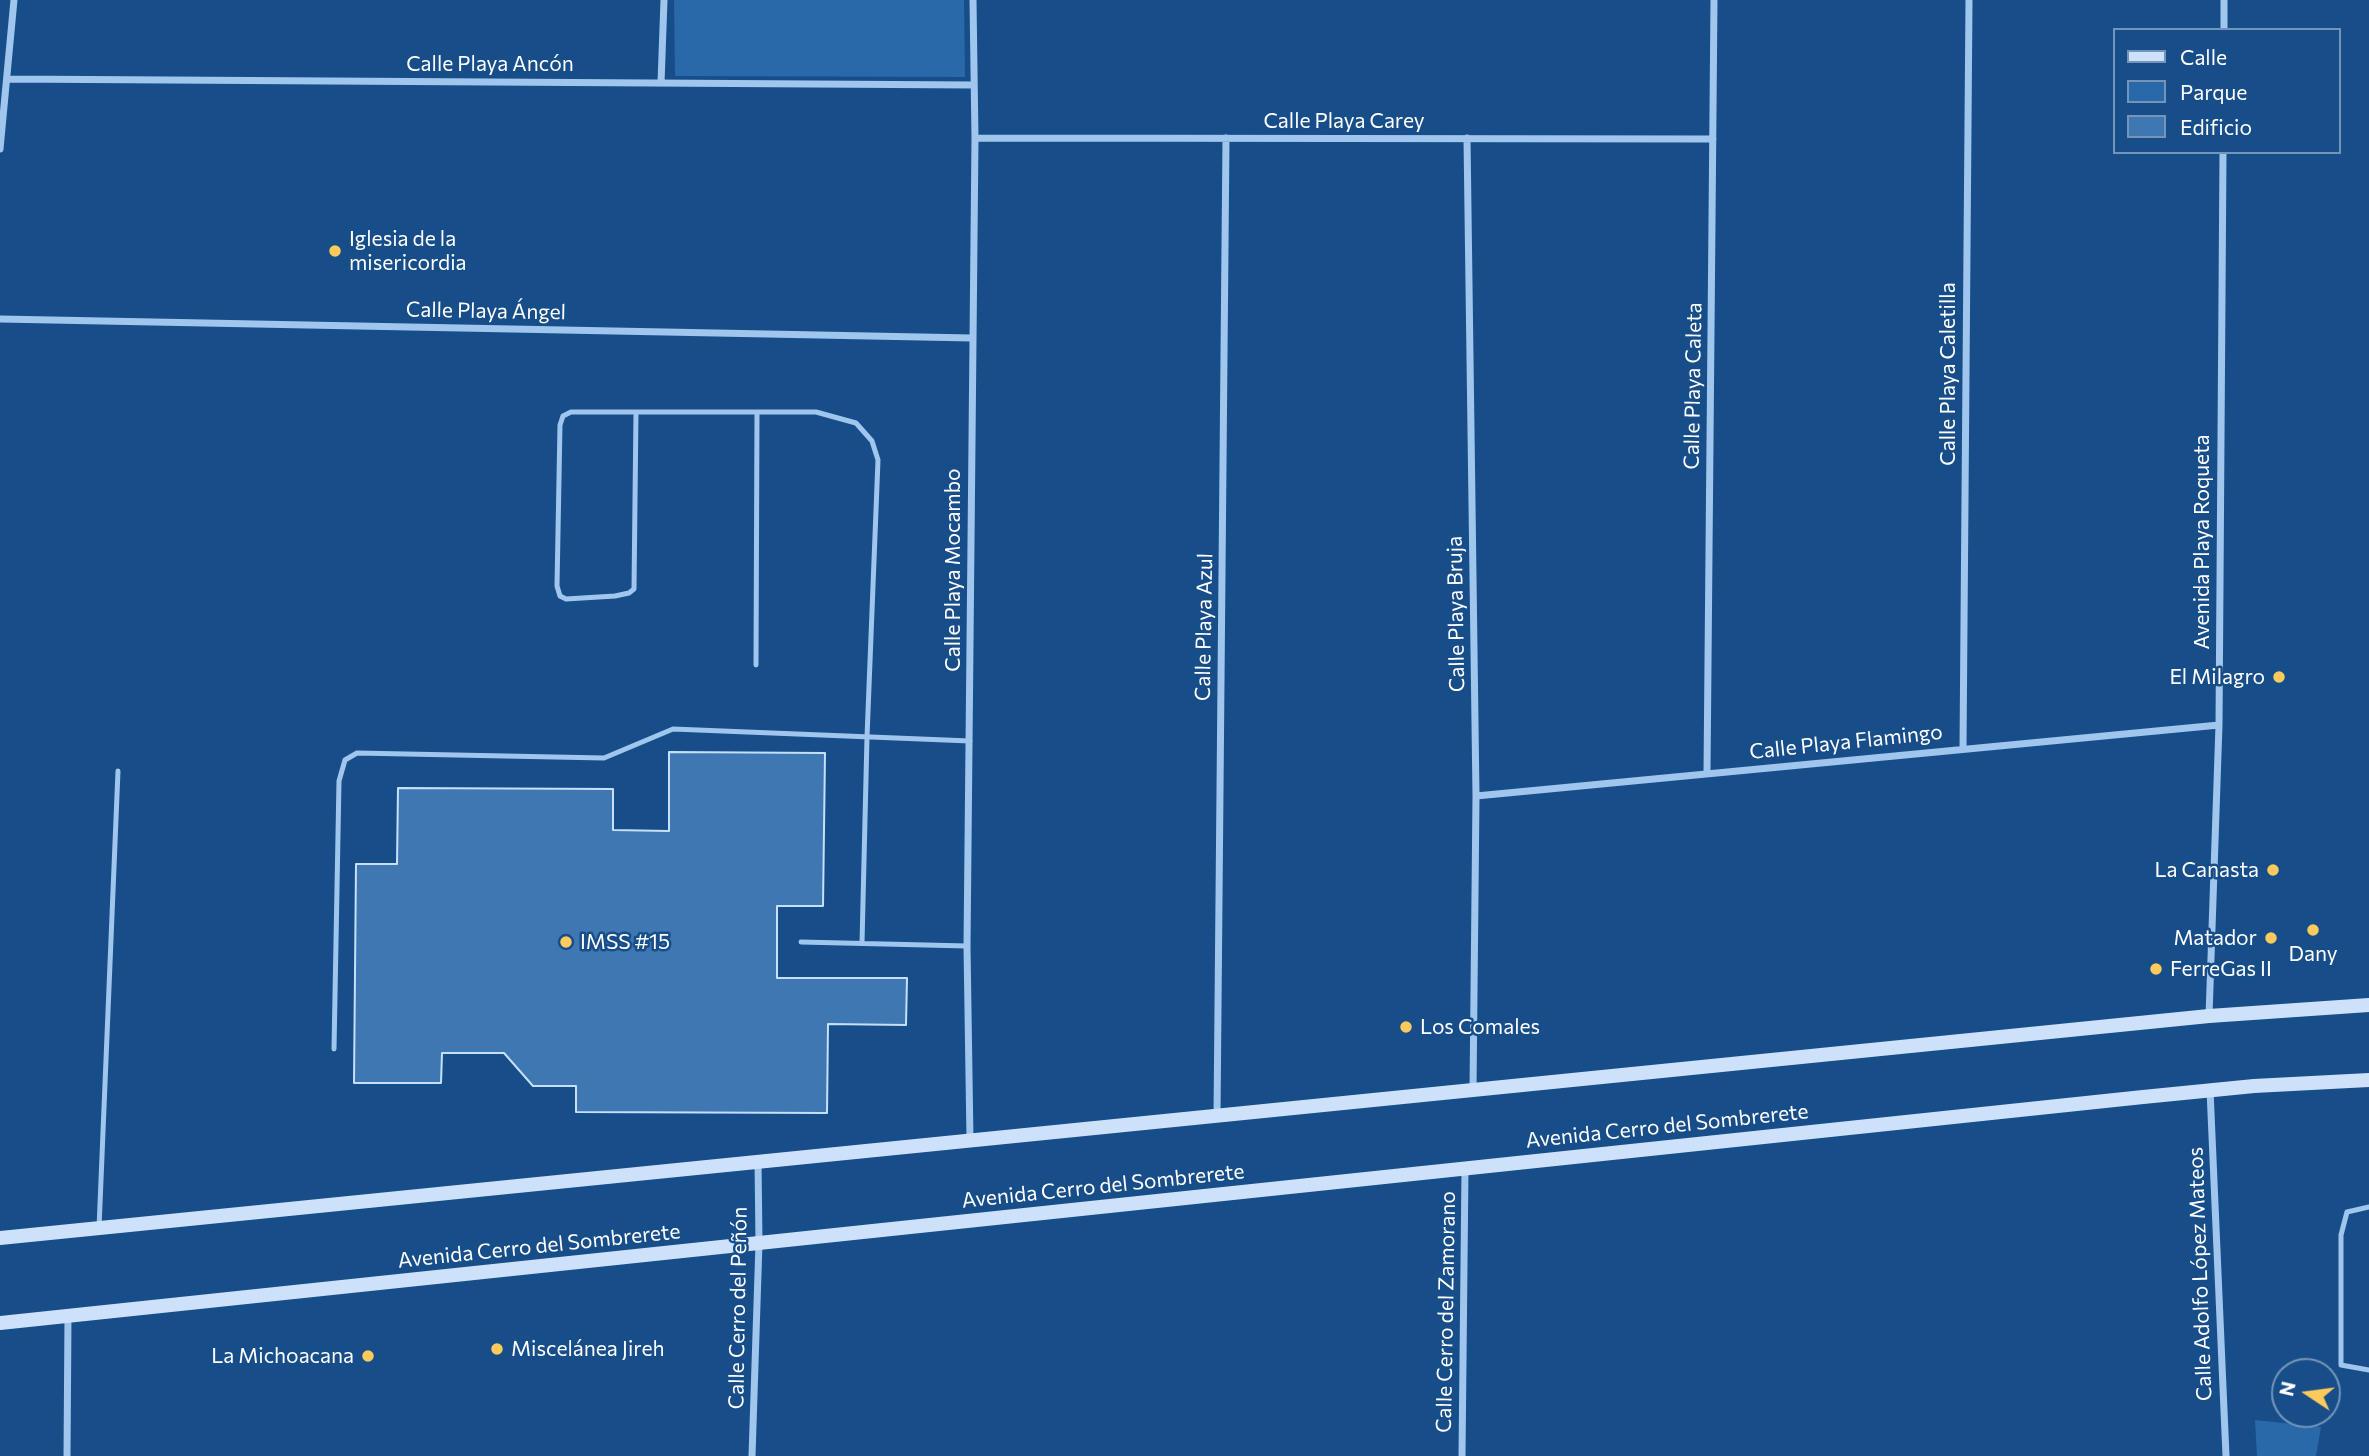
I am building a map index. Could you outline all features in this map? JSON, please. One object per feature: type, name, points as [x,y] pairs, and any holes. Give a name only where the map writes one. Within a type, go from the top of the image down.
[{"type":"main road","points":[[0,1238],[2209,1016],[2369,1006]]},
{"type":"main road","name":"Avenida Cerro del Sombrerete","points":[[0,1324],[2210,1090],[2369,1080]]},
{"type":"street","points":[[0,149],[14,0]]},
{"type":"street","points":[[661,83],[664,0]]},
{"type":"street","name":"Calle Playa Mocambo","points":[[970,1140],[967,946],[975,138],[973,0]]},
{"type":"street","name":"Calle Playa Caleta","points":[[1707,773],[1714,0]]},
{"type":"street","name":"Calle Playa Caletilla","points":[[1963,748],[1969,0]]},
{"type":"street","points":[[2224,0],[2224,28]]},
{"type":"street","name":"Calle Playa Ancón","points":[[7,79],[974,85]]},
{"type":"street","name":"Calle Playa Carey","points":[[975,138],[1713,139]]},
{"type":"street","name":"Calle Playa Azul","points":[[1217,1115],[1226,138]]},
{"type":"street","name":"Calle Playa Bruja","points":[[1467,138],[1476,796],[1473,1090]]},
{"type":"street","name":"Avenida Playa Roqueta","points":[[2209,1016],[2218,725],[2223,154]]},
{"type":"street","name":"Calle Playa Ángel","points":[[0,319],[972,338]]},
{"type":"street","name":"Calle Playa Flamingo","points":[[1476,796],[2218,725]]},
{"type":"street","name":"Calle Adolfo López Mateos","points":[[2210,1090],[2226,1456]]},
{"type":"street","name":"Calle Cerro del Peñón","points":[[752,1456],[759,1243],[758,1161]]},
{"type":"street","name":"Calle Cerro del Zamorano","points":[[1462,1456],[1465,1168]]},
{"type":"street","points":[[67,1456],[68,1316]]},
{"type":"lane","points":[[636,412],[634,589],[615,596],[566,599],[559,596],[557,586],[563,416],[571,412],[636,412],[816,412],[856,423],[872,441],[878,460],[862,943]]},
{"type":"lane","points":[[756,664],[757,412]]},
{"type":"lane","points":[[334,1049],[339,781],[345,760],[357,753],[604,758],[673,729],[970,741]]},
{"type":"lane","points":[[99,1228],[118,771]]},
{"type":"lane","points":[[801,942],[967,946]]},
{"type":"lane","points":[[2369,1207],[2347,1212],[2341,1236],[2341,1365],[2369,1370]]},
{"type":"green space","points":[[674,0],[964,0],[965,77],[675,76]]},
{"type":"green space","points":[[2255,1420],[2271,1422],[2271,1428],[2321,1428],[2316,1456],[2257,1456]]},
{"type":"building","name":"IMSS #15","points":[[669,752],[825,753],[823,906],[777,906],[777,978],[907,978],[906,1025],[828,1024],[827,1113],[576,1112],[576,1086],[533,1086],[504,1053],[442,1053],[441,1083],[354,1083],[356,864],[397,864],[398,788],[613,789],[613,830],[669,831]]},
{"type":"place","name":"Iglesia de la misericordia","points":[[335,251]]},
{"type":"place","name":"El Milagro","points":[[2279,677]]},
{"type":"place","name":"La Canasta","points":[[2273,870]]},
{"type":"place","name":"Dany","points":[[2313,930]]},
{"type":"place","name":"Matador","points":[[2271,938]]},
{"type":"place","name":"IMSS #15","points":[[566,942]]},
{"type":"place","name":"FerreGas II","points":[[2156,969]]},
{"type":"place","name":"Los Comales","points":[[1406,1027]]},
{"type":"place","name":"Miscelánea Jireh","points":[[497,1349]]},
{"type":"place","name":"La Michoacana","points":[[368,1356]]}]
